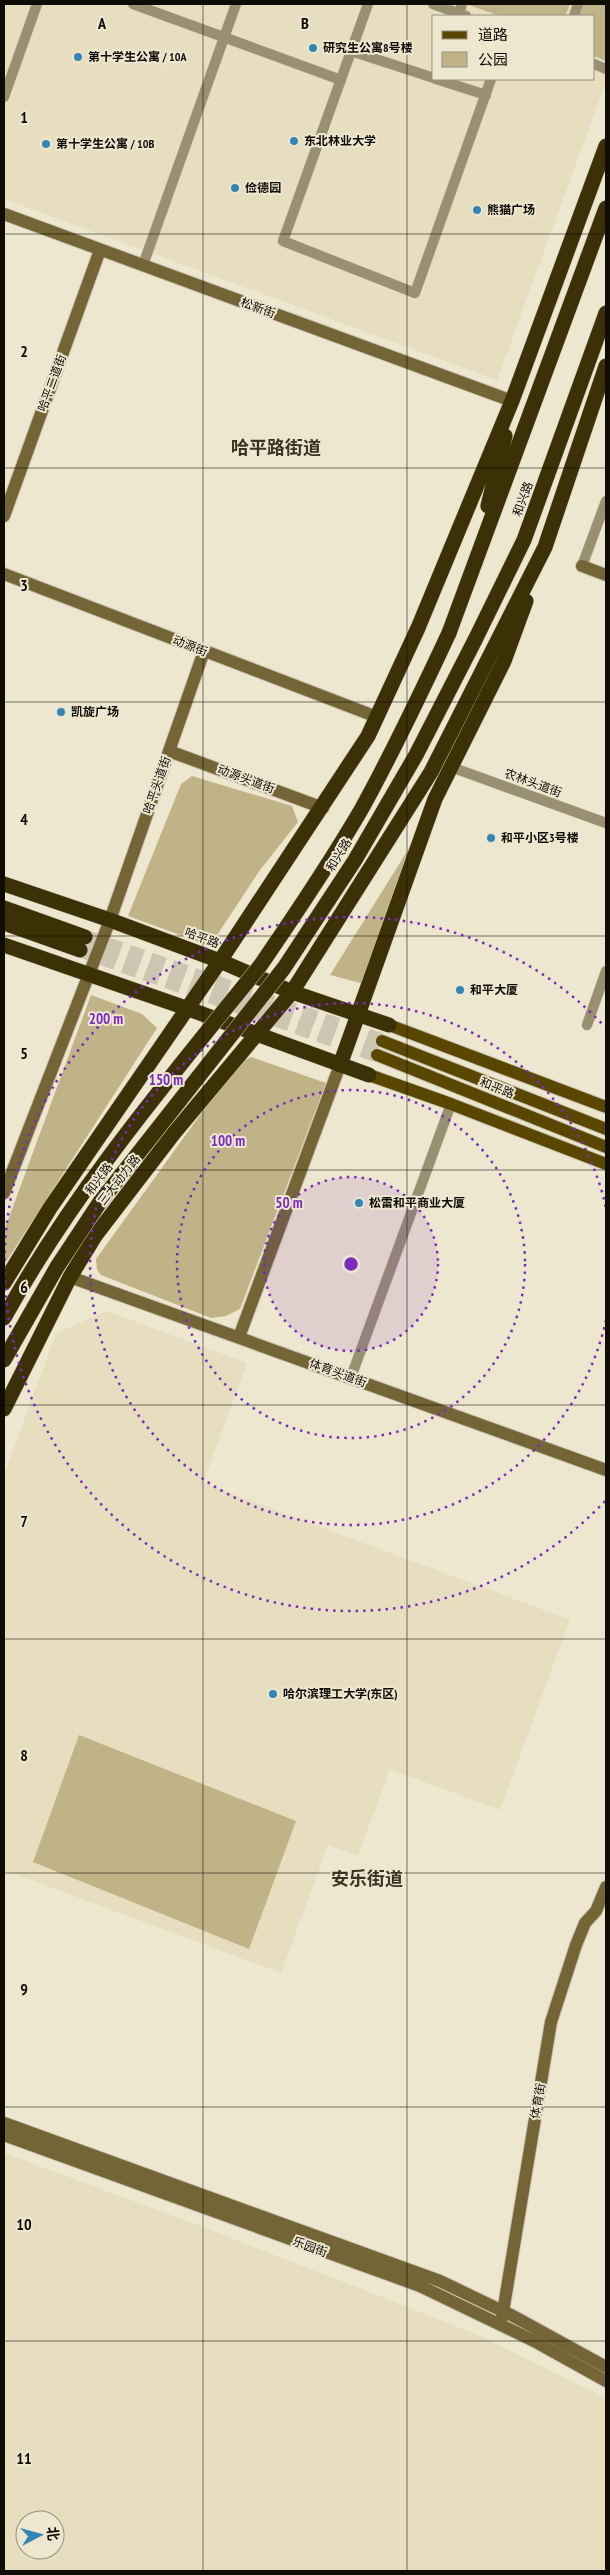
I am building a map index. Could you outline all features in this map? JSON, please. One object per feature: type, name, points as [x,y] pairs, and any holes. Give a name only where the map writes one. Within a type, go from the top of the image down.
[{"type":"highway","points":[[4,1283],[50,1208],[220,961],[323,808],[368,736],[418,628],[512,401],[606,146]]},
{"type":"highway","points":[[4,1318],[64,1220],[111,1154],[260,966],[360,811],[392,751],[449,633],[606,208]]},
{"type":"highway","name":"和兴路","points":[[4,1360],[57,1267],[100,1202],[284,968],[355,860],[416,755],[524,540],[606,313]]},
{"type":"highway","points":[[340,1065],[436,799],[504,661],[606,366]]},
{"type":"highway","points":[[468,583],[518,384]]},
{"type":"highway","points":[[524,540],[584,429]]},
{"type":"highway","points":[[292,992],[431,772],[545,547]]},
{"type":"highway","name":"哈平路","points":[[4,884],[110,920],[220,961],[292,992],[389,1025]]},
{"type":"highway","points":[[4,908],[83,944],[4,924]]},
{"type":"highway","points":[[4,945],[186,1008],[369,1075]]},
{"type":"highway","name":"三大动力路","points":[[4,1409],[70,1277],[101,1229],[174,1133],[292,992]]},
{"type":"main road","points":[[389,1025],[606,1107]]},
{"type":"main road","name":"和平路","points":[[382,1041],[606,1129]]},
{"type":"main road","name":"和平路","points":[[377,1055],[606,1147]]},
{"type":"main road","points":[[369,1075],[451,1104],[606,1164]]},
{"type":"street","points":[[4,97],[37,4]]},
{"type":"street","points":[[133,4],[341,80]]},
{"type":"street","points":[[142,265],[236,4]]},
{"type":"street","points":[[368,4],[284,241],[416,293],[491,80]]},
{"type":"street","points":[[433,4],[462,11]]},
{"type":"street","points":[[351,51],[432,77]]},
{"type":"street","points":[[441,80],[486,95]]},
{"type":"street","name":"松新街","points":[[4,214],[512,401]]},
{"type":"street","name":"哈平二道街","points":[[4,516],[100,250]]},
{"type":"street","points":[[606,501],[582,566],[606,575]]},
{"type":"street","name":"动源街","points":[[4,574],[377,717]]},
{"type":"street","name":"哈平头道街","points":[[4,1193],[110,920],[204,651]]},
{"type":"street","name":"动源头道街","points":[[169,751],[323,808]]},
{"type":"street","name":"农林头道街","points":[[451,767],[606,823]]},
{"type":"street","points":[[587,1025],[606,972]]},
{"type":"street","points":[[239,1337],[340,1065]]},
{"type":"street","points":[[351,1377],[451,1104]]},
{"type":"street","name":"体育头道街","points":[[70,1277],[606,1470]]},
{"type":"street","name":"体育街","points":[[501,2324],[552,2022],[576,1945],[585,1923],[601,1913],[606,1887]]},
{"type":"street","name":"乐园街","points":[[4,2123],[407,2268],[476,2296],[606,2367]]},
{"type":"street","name":"乐园街","points":[[4,2135],[420,2286],[501,2324],[606,2381]]},
{"type":"shaded area","name":"东北林业大学","points":[[4,4],[606,4],[606,82],[497,380],[4,199]]},
{"type":"shaded area","name":"哈尔滨理工大学(东区)","points":[[107,1311],[247,1363],[203,1483],[570,1620],[500,1810],[390,1769],[358,1856],[328,1845],[281,1973],[4,1870],[4,1475],[56,1333]]},
{"type":"shaded area","points":[[4,2153],[211,2230],[476,2334],[606,2398],[606,2571],[4,2571]]},
{"type":"green space","points":[[466,4],[570,4],[565,15],[497,15]]},
{"type":"green space","points":[[583,4],[606,4],[606,61],[595,56],[595,15],[579,15]]},
{"type":"green space","points":[[192,776],[292,806],[298,822],[260,870],[210,946],[128,916],[181,784]]},
{"type":"green space","points":[[426,821],[368,985],[330,975]]},
{"type":"green space","points":[[91,995],[142,1014],[157,1028],[4,1265],[4,1231]]},
{"type":"green space","points":[[251,1057],[326,1083],[240,1309],[226,1316],[211,1318],[101,1275],[97,1270],[96,1259],[237,1064]]},
{"type":"green space","points":[[79,1735],[296,1821],[249,1949],[33,1862]]},
{"type":"tunnel","points":[[85,937],[382,1041]]},
{"type":"tunnel","points":[[80,950],[377,1055]]},
{"type":"place","name":"研究生公寓8号楼","points":[[313,48]]},
{"type":"place","name":"第十学生公寓 / 10A","points":[[78,57]]},
{"type":"place","name":"东北林业大学","points":[[294,141]]},
{"type":"place","name":"第十学生公寓 / 10B","points":[[46,144]]},
{"type":"place","name":"俭德园","points":[[235,188]]},
{"type":"place","name":"熊猫广场","points":[[477,210]]},
{"type":"place","name":"凯旋广场","points":[[61,712]]},
{"type":"place","name":"和平小区3号楼","points":[[491,838]]},
{"type":"place","name":"和平大厦","points":[[460,990]]},
{"type":"place","name":"松雷和平商业大厦","points":[[359,1203]]},
{"type":"place","name":"哈尔滨理工大学(东区)","points":[[273,1694]]},
{"type":"district","name":"哈平路街道","points":[[276,448]]},
{"type":"district","name":"安乐街道","points":[[367,1879]]}]
